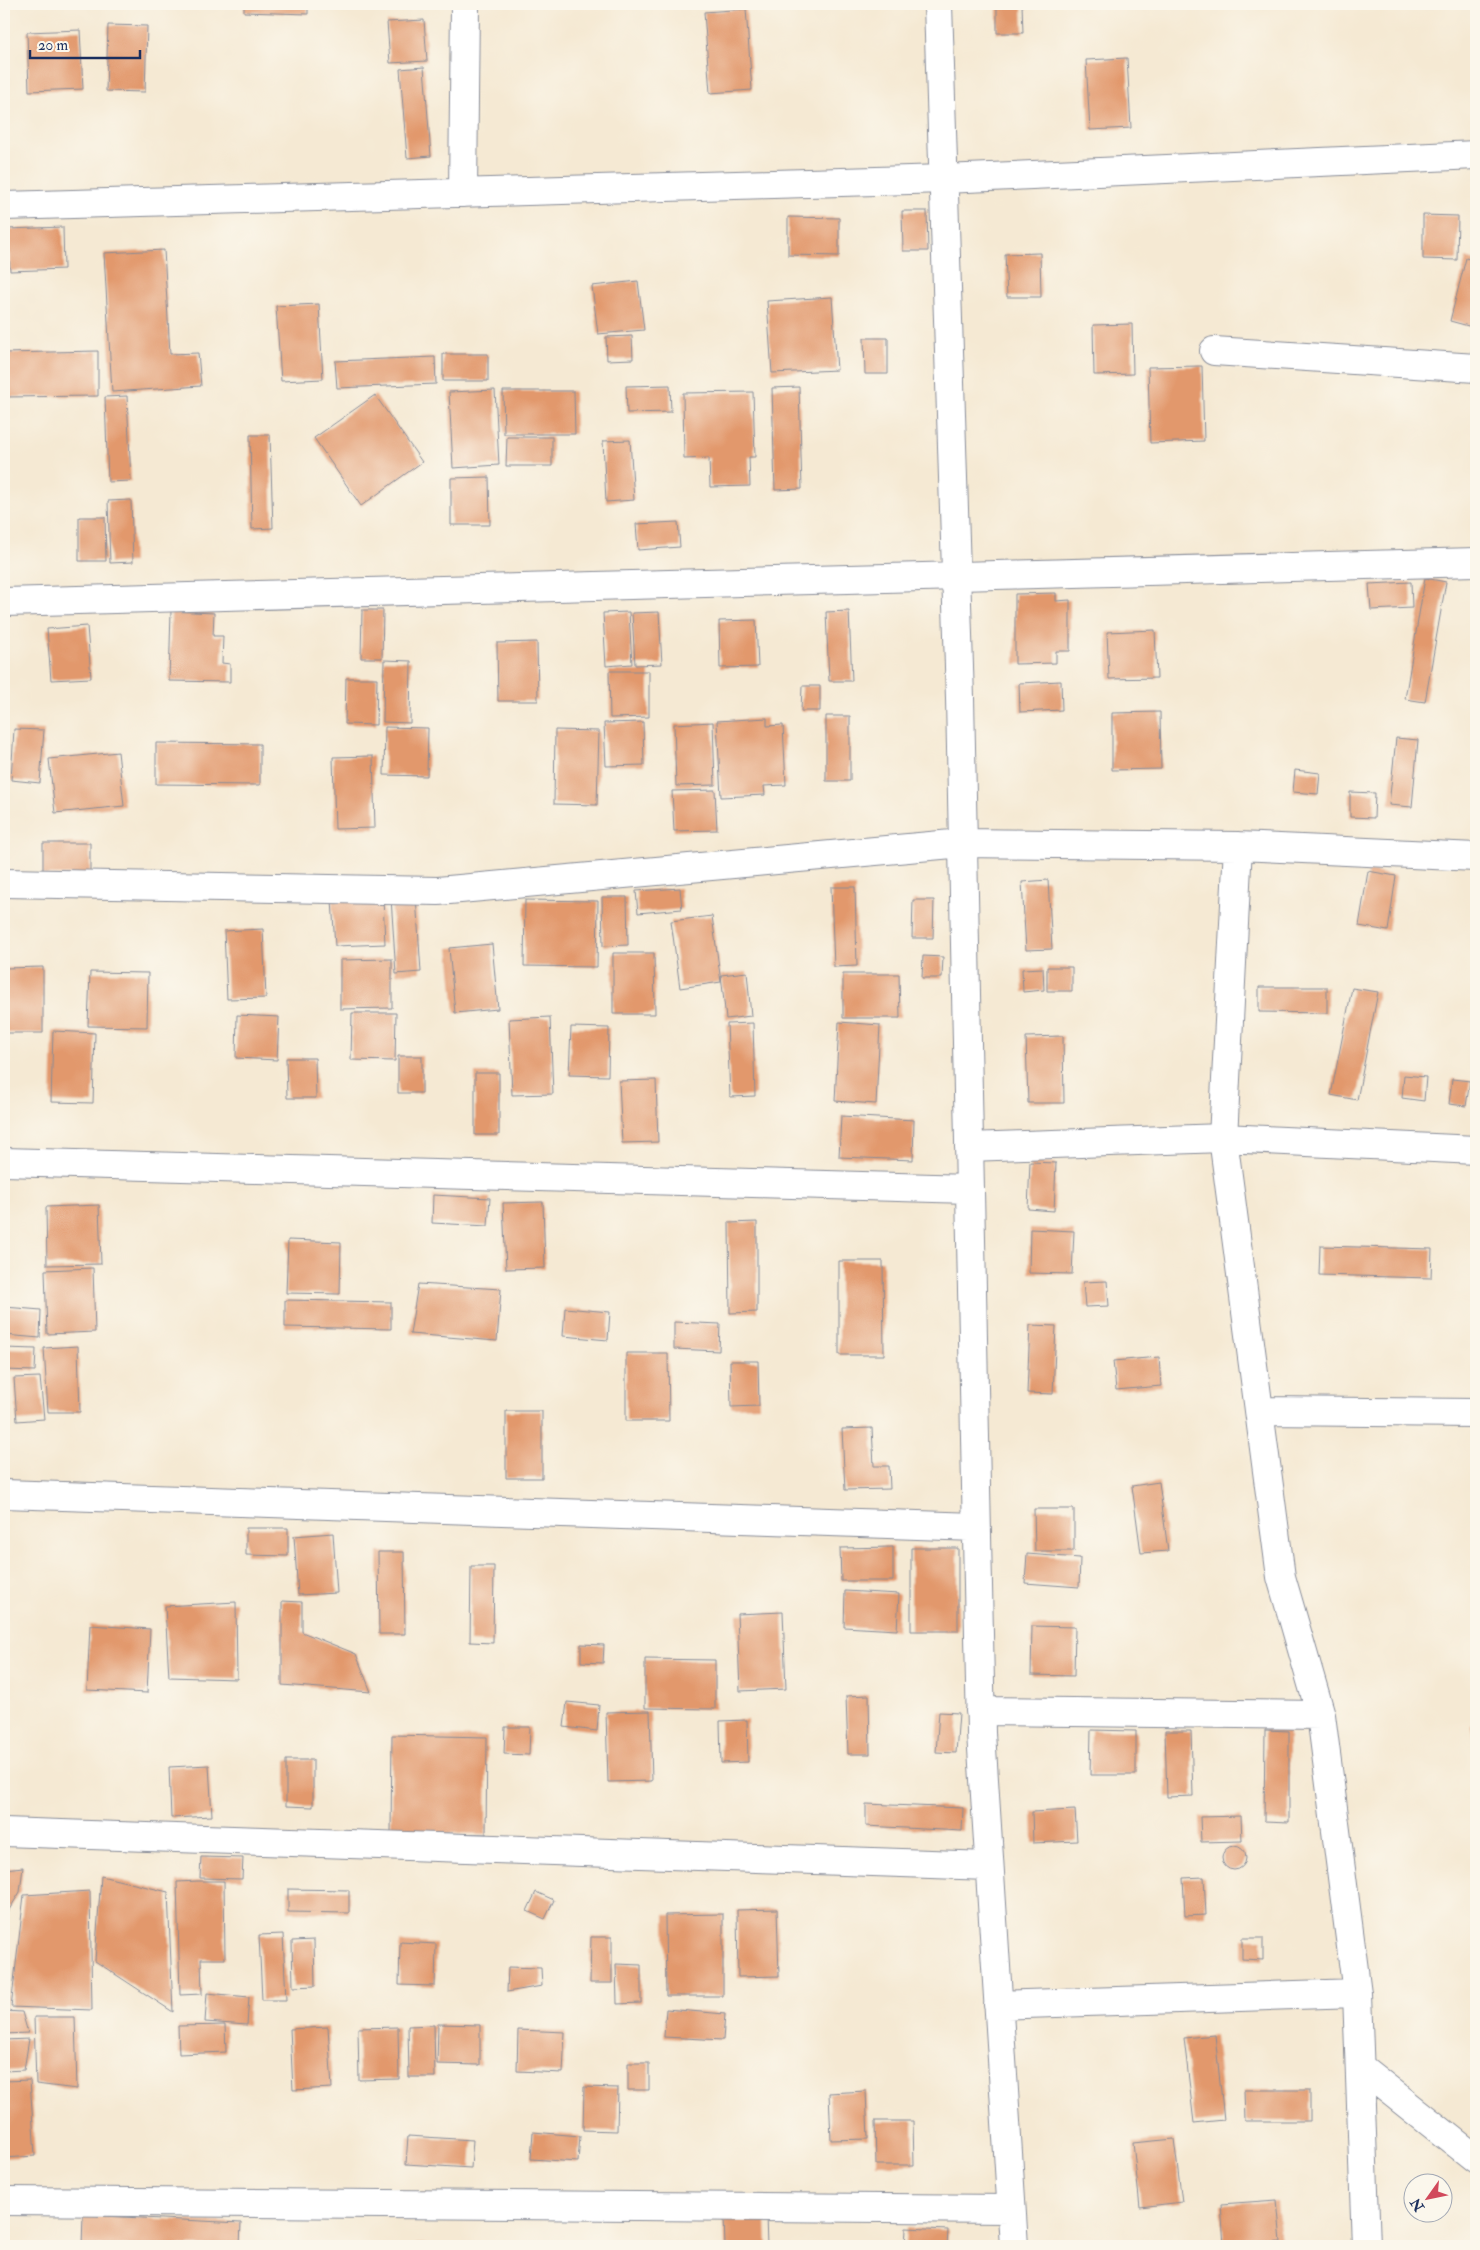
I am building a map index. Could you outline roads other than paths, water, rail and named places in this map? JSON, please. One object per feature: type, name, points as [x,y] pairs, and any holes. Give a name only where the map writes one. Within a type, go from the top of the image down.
[{"type":"street","points":[[463,193],[464,4]]},
{"type":"street","points":[[938,4],[963,843],[980,1712],[1014,2246]]},
{"type":"street","points":[[4,206],[944,179],[1476,155]]},
{"type":"street","points":[[1214,351],[1476,368]]},
{"type":"street","points":[[4,602],[1476,562]]},
{"type":"street","points":[[4,884],[438,891],[963,843],[1238,846],[1476,857]]},
{"type":"street","points":[[1238,846],[1223,1138],[1281,1577],[1321,1715],[1357,1993],[1366,2246]]},
{"type":"street","points":[[969,1147],[1223,1138],[1476,1150]]},
{"type":"street","points":[[4,1162],[969,1189]]},
{"type":"street","points":[[1259,1411],[1476,1413]]},
{"type":"street","points":[[4,1494],[976,1527]]},
{"type":"street","points":[[980,1712],[1321,1715]]},
{"type":"street","points":[[4,1832],[989,1866]]},
{"type":"street","points":[[998,2005],[1357,1993]]},
{"type":"street","points":[[1360,2067],[1476,2158]]},
{"type":"street","points":[[4,2201],[1011,2210]]}]
